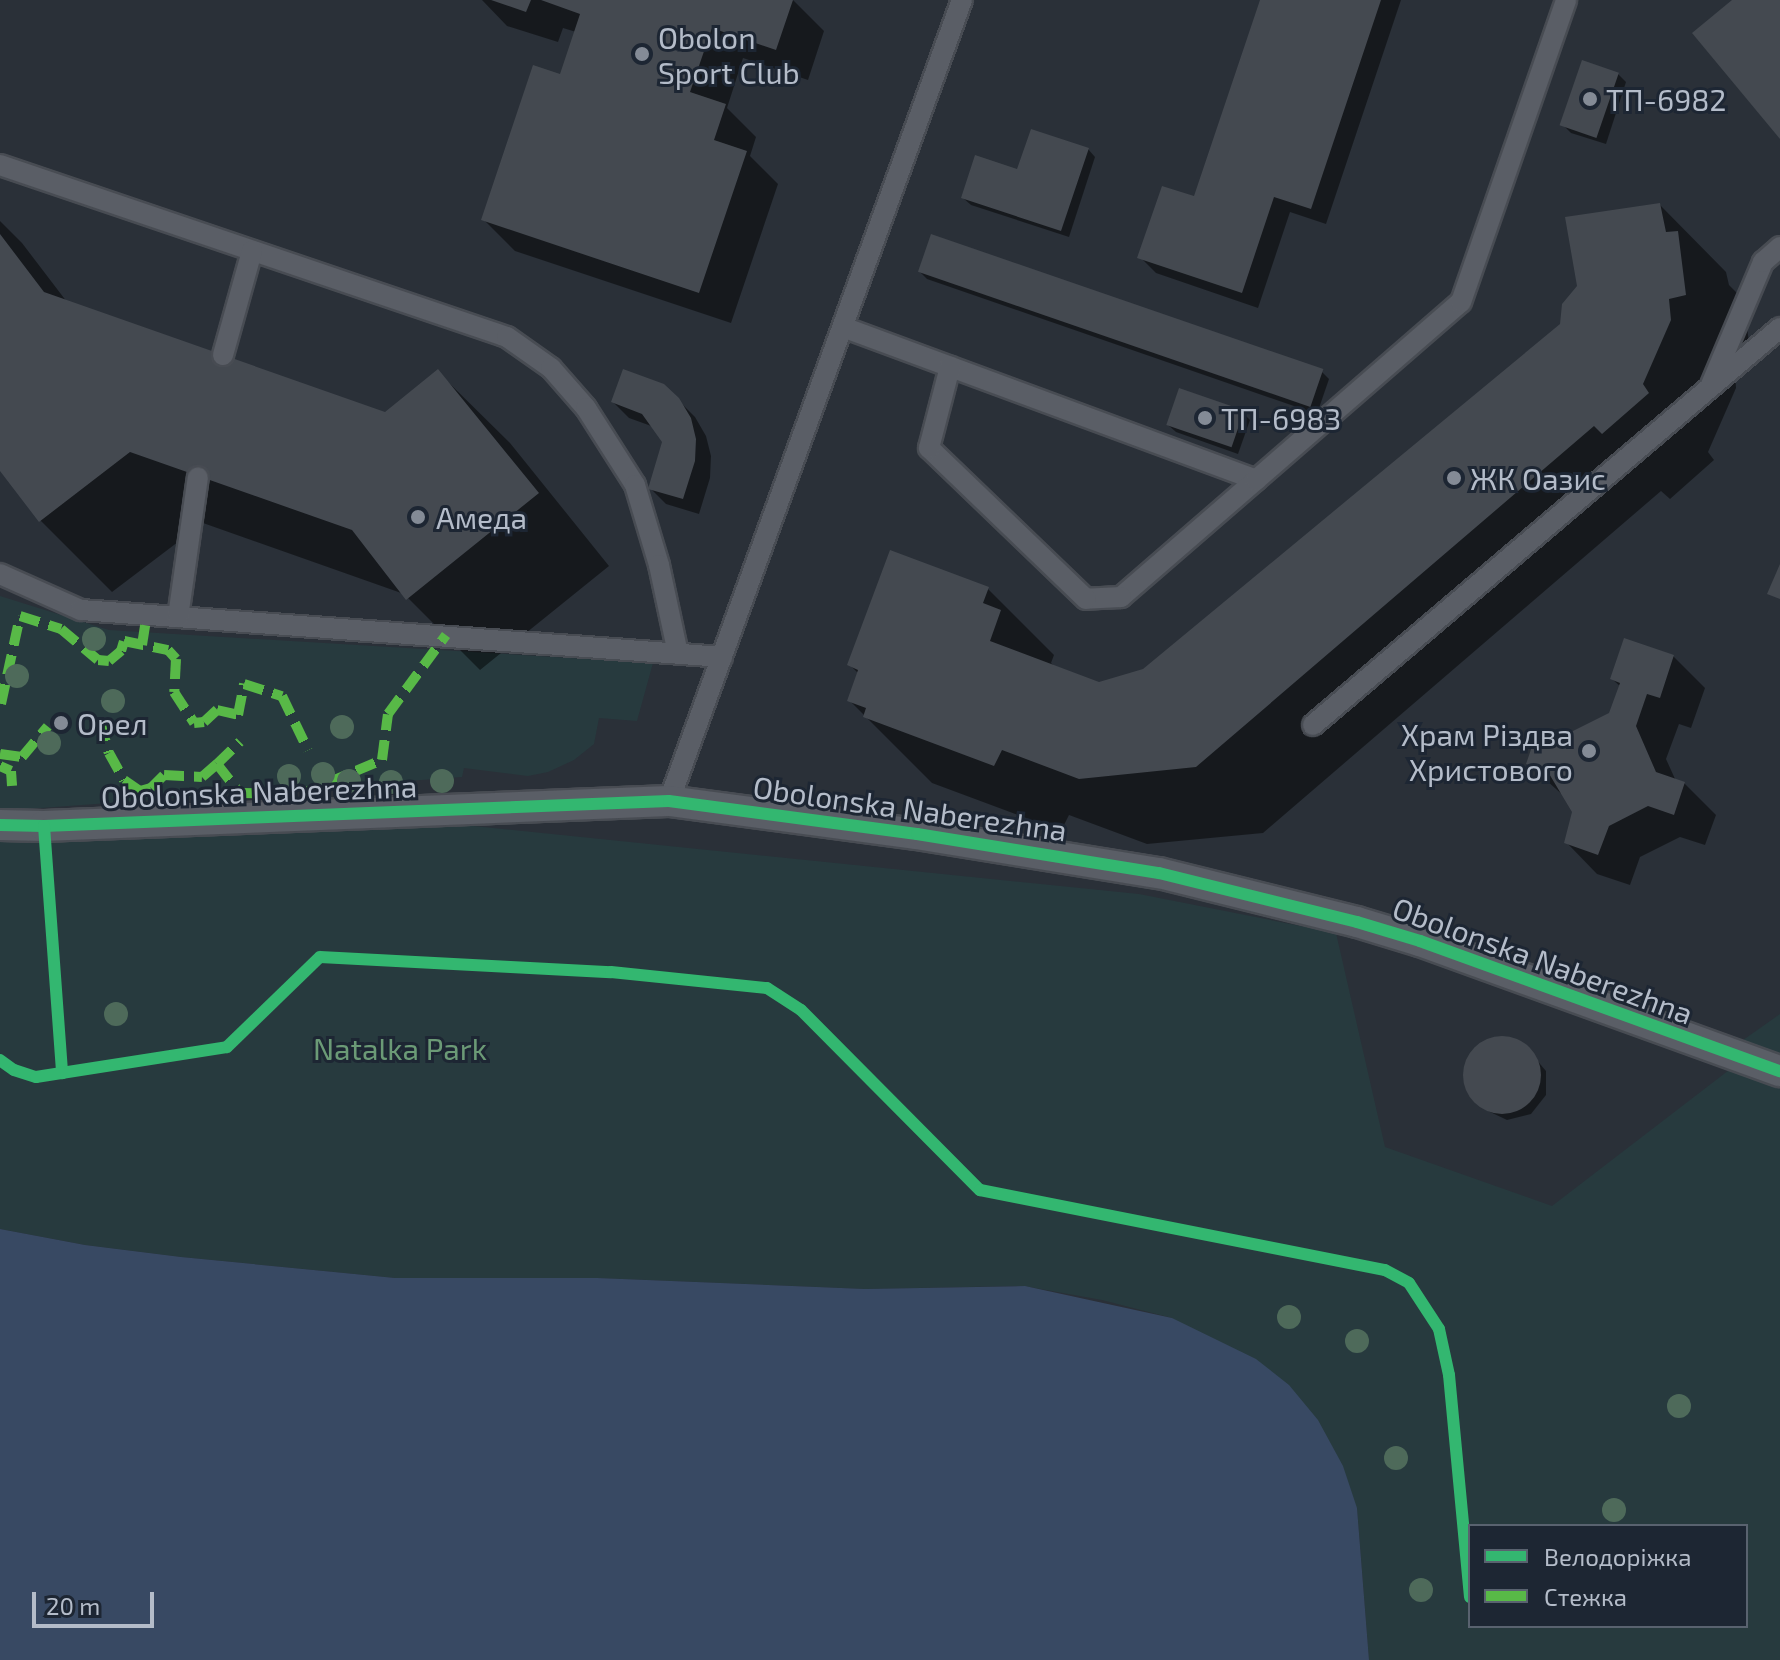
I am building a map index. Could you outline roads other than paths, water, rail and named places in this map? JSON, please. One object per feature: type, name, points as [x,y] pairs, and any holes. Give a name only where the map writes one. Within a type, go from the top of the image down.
[{"type":"street","name":"Obolonska Naberezhna","points":[[0,825],[44,826],[669,801],[1101,862],[1243,892],[1420,941],[1780,1071]]},
{"type":"lane","points":[[669,801],[962,0]]},
{"type":"lane","points":[[950,367],[929,448],[1086,599],[1121,597],[1461,302],[1566,0]]},
{"type":"lane","points":[[0,165],[507,337],[551,368],[586,408],[635,485],[659,565],[678,654]]},
{"type":"lane","points":[[1709,388],[1763,262],[1780,247]]},
{"type":"lane","points":[[223,355],[252,251]]},
{"type":"lane","points":[[843,327],[1256,480]]},
{"type":"lane","points":[[1313,725],[1780,328]]},
{"type":"lane","points":[[178,617],[198,477]]},
{"type":"lane","points":[[0,574],[81,610],[722,657]]},
{"type":"water","points":[[0,1229],[85,1245],[181,1257],[395,1278],[597,1278],[865,1289],[1025,1286],[1172,1318],[1256,1359],[1289,1385],[1318,1420],[1343,1466],[1357,1508],[1369,1660],[0,1660]]},
{"type":"place","name":"Obolon Sport Club","points":[[642,54]]},
{"type":"place","name":"ТП-6982","points":[[1590,99]]},
{"type":"place","name":"ТП-6983","points":[[1205,418]]},
{"type":"place","name":"ЖК Оазис","points":[[1454,478]]},
{"type":"place","name":"Амеда","points":[[418,517]]},
{"type":"place","name":"Орел","points":[[61,723]]},
{"type":"place","name":"Храм Різдва Христового","points":[[1589,751]]},
{"type":"park label","name":"Natalka Park","points":[[400,1048]]}]
